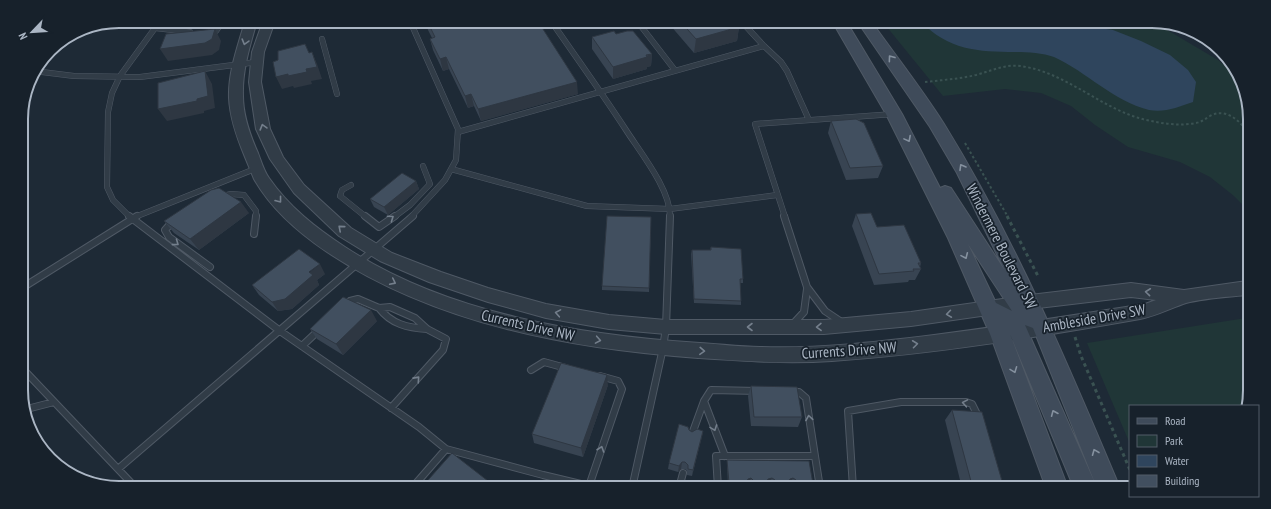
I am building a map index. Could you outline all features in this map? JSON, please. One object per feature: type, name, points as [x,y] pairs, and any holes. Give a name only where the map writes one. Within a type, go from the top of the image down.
[{"type":"main road","points":[[843,28],[894,114],[921,165],[957,238],[988,309],[1009,332],[1083,481]]},
{"type":"main road","name":"Windermere Boulevard SW","points":[[869,28],[937,125],[965,173],[1024,303]]},
{"type":"main road","points":[[921,165],[938,179],[1024,303],[1029,317],[1042,327]]},
{"type":"main road","name":"Windermere Boulevard SW","points":[[1042,327],[1106,481]]},
{"type":"main road","points":[[1009,332],[1055,481]]},
{"type":"street","name":"Currents Drive NW","points":[[249,28],[239,64],[236,98],[241,130],[261,178],[285,209],[317,238],[358,264],[408,289],[467,310],[534,328],[607,342],[663,348],[760,354],[830,353],[890,348],[1009,332]]},
{"type":"street","name":"Currents Drive NW","points":[[267,28],[258,52],[255,82],[263,128],[277,159],[299,189],[345,232],[386,257],[435,277],[488,295],[546,311],[609,322],[666,327],[789,328],[848,325],[988,309]]},
{"type":"street","name":"Ambleside Drive SW","points":[[1009,332],[1145,311],[1187,296],[1243,289]]},
{"type":"street","name":"Ambleside Drive SW","points":[[988,309],[1024,303],[1131,290],[1187,296]]},
{"type":"lane","points":[[193,32],[155,28],[120,76],[112,93],[108,112],[107,187],[113,200],[131,218],[280,331],[419,427],[446,449],[569,481]]},
{"type":"lane","points":[[200,32],[216,31],[218,28]]},
{"type":"lane","points":[[118,469],[420,210],[445,180],[456,160],[458,129],[413,28]]},
{"type":"lane","points":[[556,28],[601,92],[657,177],[670,209],[666,327],[663,348],[634,481]]},
{"type":"lane","points":[[642,28],[674,69]]},
{"type":"lane","points":[[747,28],[781,62],[787,71],[809,120]]},
{"type":"lane","points":[[322,39],[337,94]]},
{"type":"lane","points":[[458,132],[601,92],[674,69],[764,46]]},
{"type":"lane","points":[[41,72],[74,76],[140,77],[257,62]]},
{"type":"lane","points":[[848,325],[825,311],[807,287],[755,124],[894,114]]},
{"type":"lane","points":[[351,185],[342,190],[340,196],[379,227],[410,205],[430,184],[423,166]]},
{"type":"lane","points":[[28,284],[131,218],[257,168]]},
{"type":"lane","points":[[451,169],[587,206],[670,209],[777,195]]},
{"type":"lane","points":[[219,197],[231,194],[244,195],[256,211],[254,234]]},
{"type":"lane","points":[[179,214],[165,230],[169,237],[210,267]]},
{"type":"lane","points":[[789,328],[804,312],[807,287]]},
{"type":"lane","points":[[339,311],[350,301],[358,299],[378,308],[390,308],[415,318],[427,329],[446,339],[443,350],[391,408]]},
{"type":"lane","points":[[378,308],[383,316],[408,328],[427,329]]},
{"type":"lane","points":[[302,346],[323,326]]},
{"type":"lane","points":[[532,370],[544,362],[568,368]]},
{"type":"lane","points":[[28,374],[129,481]]},
{"type":"lane","points":[[590,374],[618,381],[622,389],[590,481]]},
{"type":"lane","points":[[692,434],[704,401],[711,390],[763,392]]},
{"type":"lane","points":[[785,392],[799,392],[806,398],[819,481]]},
{"type":"lane","points":[[704,401],[725,456]]},
{"type":"lane","points":[[30,408],[54,402]]},
{"type":"lane","points":[[852,481],[848,411],[901,402],[966,402],[972,404],[981,423]]},
{"type":"lane","points":[[418,481],[446,449]]},
{"type":"lane","points":[[718,481],[716,456],[747,460],[788,460],[815,456]]},
{"type":"lane","points":[[681,481],[683,473]]},
{"type":"path","points":[[925,82],[975,75],[1009,66],[1031,67],[1053,75],[1104,104],[1128,115],[1156,122],[1184,124],[1198,122],[1214,114],[1223,113],[1240,122],[1243,126]]},
{"type":"path","points":[[1075,337],[1081,356],[1129,468]]},
{"type":"green space","points":[[888,28],[1152,28],[1166,29],[1218,60],[1228,69],[1236,84],[1240,95],[1243,119],[1243,205],[1210,177],[1180,162],[1128,147],[1095,125],[1071,106],[1041,93],[1005,89],[943,96]]},
{"type":"green space","points":[[1243,318],[1243,390],[1242,405],[1129,405],[1129,442],[1087,343]]},
{"type":"water","points":[[928,28],[1099,28],[1113,30],[1170,55],[1188,70],[1196,82],[1193,102],[1177,108],[1161,111],[1149,110],[1124,100],[1078,70],[1054,57],[1025,52],[976,50],[953,44]]},
{"type":"building","points":[[430,28],[542,28],[577,82],[478,109],[471,94],[465,96],[446,57],[440,59],[430,39],[435,37]]},
{"type":"building","points":[[686,28],[735,28],[696,39]]},
{"type":"building","points":[[215,29],[212,39],[205,43],[160,49],[166,34]]},
{"type":"building","points":[[614,31],[616,34],[633,31],[652,54],[646,55],[647,57],[613,67],[592,37]]},
{"type":"building","points":[[305,44],[309,53],[312,52],[317,67],[306,69],[307,72],[276,77],[273,62],[278,60],[278,51]]},
{"type":"building","points":[[205,71],[208,96],[197,99],[197,101],[158,109],[158,83]]},
{"type":"building","points":[[856,119],[864,123],[883,166],[850,168],[831,121]]},
{"type":"building","points":[[402,173],[416,181],[384,207],[370,199]]},
{"type":"building","points":[[219,188],[241,202],[190,239],[164,221],[211,190]]},
{"type":"building","points":[[871,213],[877,227],[904,225],[921,263],[918,263],[921,269],[879,274],[856,214]]},
{"type":"building","points":[[607,216],[651,217],[649,288],[602,286]]},
{"type":"building","points":[[711,247],[741,249],[743,279],[740,279],[741,301],[694,299],[692,250],[711,250]]},
{"type":"building","points":[[299,249],[320,264],[309,272],[313,275],[285,299],[272,302],[252,285]]},
{"type":"building","points":[[343,297],[371,310],[336,344],[310,329]]},
{"type":"building","points":[[561,363],[607,375],[581,448],[532,434]]},
{"type":"building","points":[[751,386],[797,387],[802,417],[754,417]]},
{"type":"building","points":[[952,410],[982,412],[1002,481],[971,481]]},
{"type":"building","points":[[679,424],[688,427],[692,432],[697,429],[703,431],[693,470],[688,469],[688,465],[685,462],[682,462],[679,466],[669,463]]},
{"type":"building","points":[[452,453],[488,481],[427,481]]},
{"type":"building","points":[[727,460],[809,461],[812,481],[796,481],[793,478],[789,481],[775,481],[772,478],[768,479],[767,481],[754,481],[751,478],[747,481],[729,481]]}]
